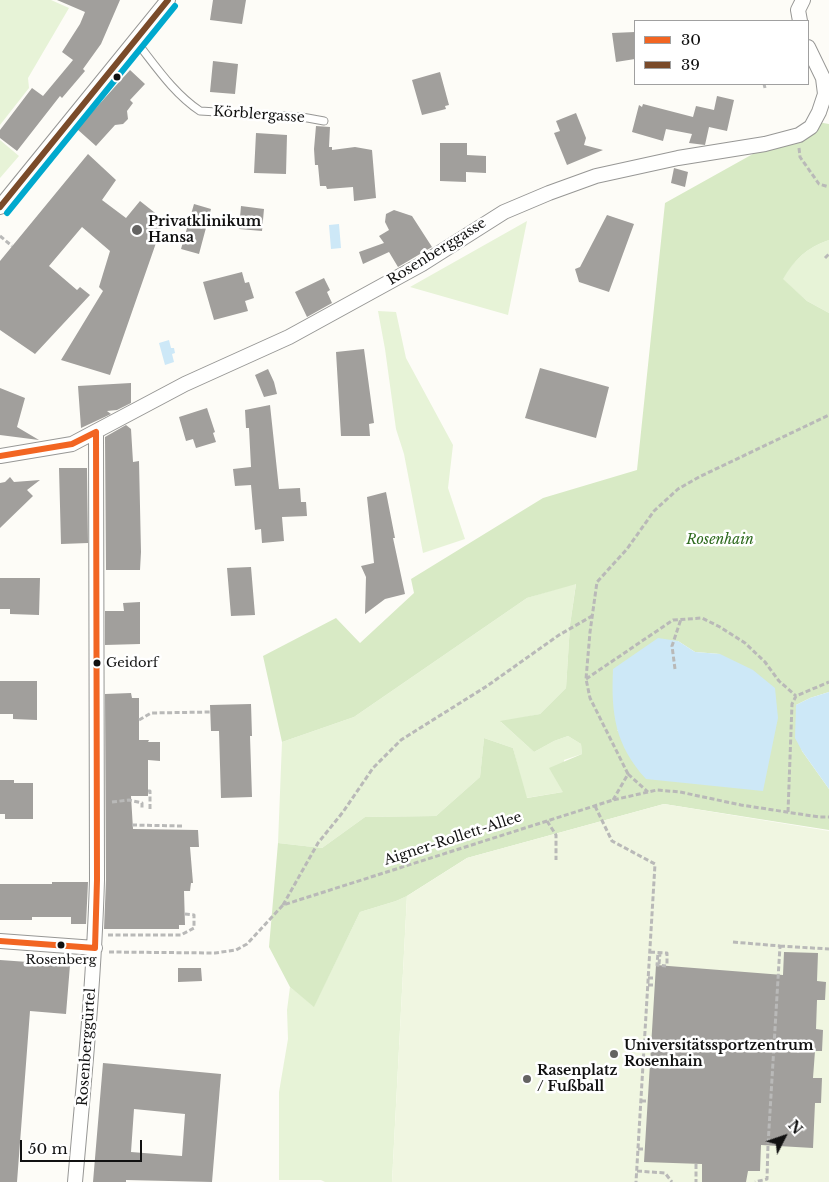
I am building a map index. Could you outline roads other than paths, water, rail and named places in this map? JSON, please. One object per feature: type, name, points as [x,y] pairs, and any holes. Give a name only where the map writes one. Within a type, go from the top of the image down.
[{"type":"street","points":[[0,207],[168,0]]},
{"type":"street","points":[[800,20],[798,10],[803,0]]},
{"type":"street","name":"Rosenberggasse","points":[[0,456],[72,444],[185,384],[288,337],[360,299],[422,264],[504,212],[596,176],[678,158],[765,144],[799,135],[811,127],[819,112],[825,94],[823,78],[809,49]]},
{"type":"street","name":"Rosenberggürtel","points":[[75,1182],[98,944],[96,432]]},
{"type":"street","points":[[0,941],[98,944]]},
{"type":"lane","name":"Körblergasse","points":[[134,40],[187,103],[200,111],[302,117],[324,121]]},
{"type":"water","points":[[339,224],[341,248],[331,249],[329,225]]},
{"type":"water","points":[[169,340],[171,348],[174,348],[175,353],[172,354],[174,362],[165,365],[159,343]]},
{"type":"water","points":[[658,638],[678,641],[695,652],[720,654],[753,670],[775,688],[778,718],[763,791],[646,779],[627,754],[621,741],[614,715],[613,669]]},
{"type":"water","points":[[829,692],[829,789],[795,738],[796,705]]},
{"type":"place","name":"Privatklinikum Hansa","points":[[137,230]]},
{"type":"place","name":"Geidorf","points":[[97,663]]},
{"type":"place","name":"Rosenberg","points":[[61,945]]},
{"type":"place","name":"Universitätssportzentrum Rosenhain","points":[[614,1054]]},
{"type":"place","name":"Rasenplatz / Fußball","points":[[527,1079]]},
{"type":"park label","name":"Rosenhain","points":[[720,540]]}]
